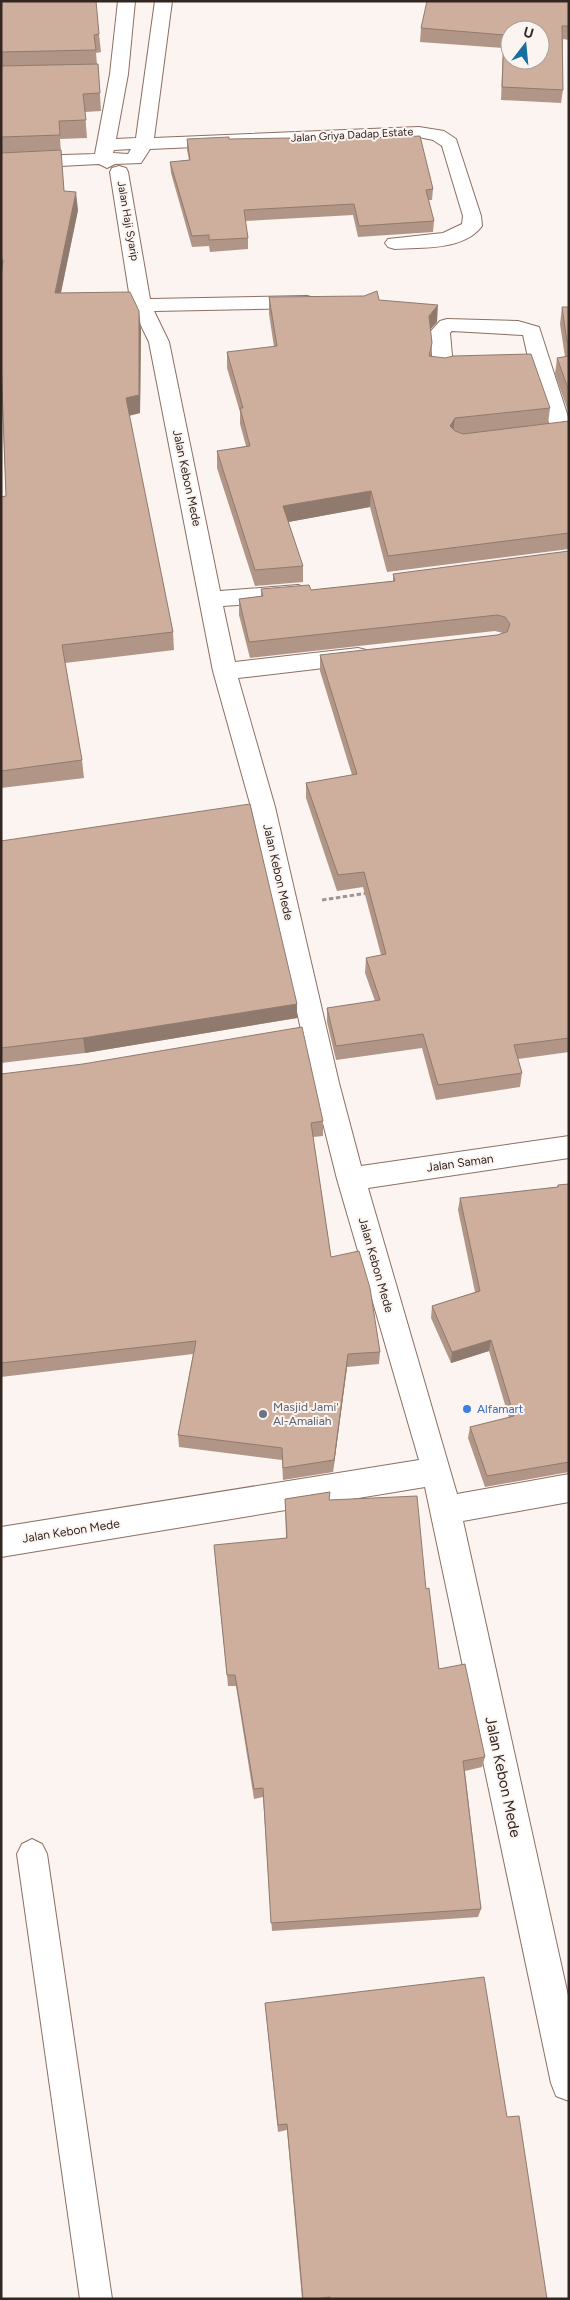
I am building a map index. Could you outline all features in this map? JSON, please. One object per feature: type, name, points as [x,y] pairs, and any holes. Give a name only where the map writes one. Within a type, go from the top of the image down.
[{"type":"street","points":[[128,1],[119,74],[104,151],[119,172],[140,151],[164,1]]},
{"type":"street","points":[[101,74],[119,74]]},
{"type":"street","name":"Jalan Griya Dadap Estate","points":[[1,163],[104,151],[140,151],[419,132],[438,135],[450,143],[472,216],[472,226],[464,233],[450,238],[395,243]]},
{"type":"street","name":"Jalan Haji Syarip","points":[[119,172],[136,270]]},
{"type":"street","name":"Jalan Kebon Mede","points":[[136,270],[142,304],[160,342],[254,808],[286,905],[351,1179],[437,1471],[569,2083]]},
{"type":"street","points":[[142,304],[329,303]]},
{"type":"street","points":[[443,367],[440,332],[447,325],[518,327],[532,331],[550,366],[566,437],[516,436]]},
{"type":"street","points":[[212,599],[322,590]]},
{"type":"street","points":[[225,671],[379,654]]},
{"type":"street","points":[[286,1032],[315,1028]]},
{"type":"street","name":"Jalan Saman","points":[[351,1179],[569,1147]]},
{"type":"street","name":"Jalan Kebon Mede","points":[[1,1542],[437,1471]]},
{"type":"street","points":[[445,1510],[569,1488]]},
{"type":"lane","points":[[32,1854],[96,2299]]},
{"type":"path","points":[[286,905],[374,892]]},
{"type":"building","points":[[1,1],[96,1],[99,34],[94,35],[96,50],[1,52]]},
{"type":"building","points":[[427,1],[569,1],[569,26],[562,26],[563,90],[502,87],[503,70],[550,70],[550,20],[500,20],[500,35],[421,28]]},
{"type":"building","points":[[98,64],[100,93],[83,94],[86,120],[59,121],[60,135],[1,137],[1,66]]},
{"type":"building","points":[[420,136],[433,189],[426,190],[434,221],[359,226],[354,204],[244,210],[248,238],[209,240],[209,235],[192,236],[170,162],[190,160],[187,139],[229,137],[229,139],[290,138],[291,141]]},
{"type":"building","points":[[61,150],[64,191],[76,192],[55,293],[130,292],[139,311],[139,395],[126,398],[173,632],[62,645],[82,760],[1,771],[1,497],[6,496],[1,360],[1,278],[3,260],[1,260],[1,153]]},
{"type":"building","points":[[377,291],[379,300],[438,305],[429,316],[432,343],[429,356],[445,358],[453,356],[531,354],[550,408],[455,418],[450,426],[455,431],[463,434],[569,421],[569,533],[388,556],[371,491],[283,506],[303,566],[255,570],[217,451],[250,446],[240,408],[243,408],[227,352],[277,346],[269,297],[364,296]]},
{"type":"building","points":[[562,307],[569,307],[569,342],[567,342]]},
{"type":"building","points":[[569,356],[569,391],[557,358]]},
{"type":"building","points":[[569,551],[569,1038],[514,1045],[522,1073],[438,1085],[423,1034],[336,1046],[327,1008],[380,1000],[366,958],[386,954],[364,872],[338,875],[306,783],[357,774],[320,655],[497,635],[507,632],[510,624],[505,617],[497,615],[249,642],[239,599],[263,596],[261,589],[309,585],[311,590],[395,581],[393,574]]},
{"type":"building","points":[[250,804],[297,1004],[83,1038],[1,1048],[1,841]]},
{"type":"building","points":[[302,1027],[323,1121],[311,1123],[331,1257],[359,1251],[370,1288],[380,1352],[348,1354],[334,1460],[283,1468],[282,1448],[178,1435],[196,1341],[1,1363],[1,1074],[83,1064]]},
{"type":"building","points":[[569,1184],[569,1462],[487,1476],[470,1427],[514,1416],[491,1340],[452,1352],[432,1306],[480,1291],[460,1198],[558,1187],[558,1185]]},
{"type":"building","points":[[330,1492],[329,1500],[417,1496],[426,1589],[429,1588],[439,1669],[465,1664],[485,1757],[463,1761],[481,1909],[271,1923],[263,1788],[254,1789],[235,1675],[227,1675],[214,1545],[287,1538],[285,1499]]},
{"type":"building","points":[[484,1977],[507,2117],[519,2116],[547,2299],[331,2299],[330,2297],[303,2299],[287,2124],[278,2125],[265,2003]]},
{"type":"place","name":"Alfamart","points":[[467,1409]]},
{"type":"place","name":"Masjid Jami' Al-Amaliah","points":[[263,1414]]}]
